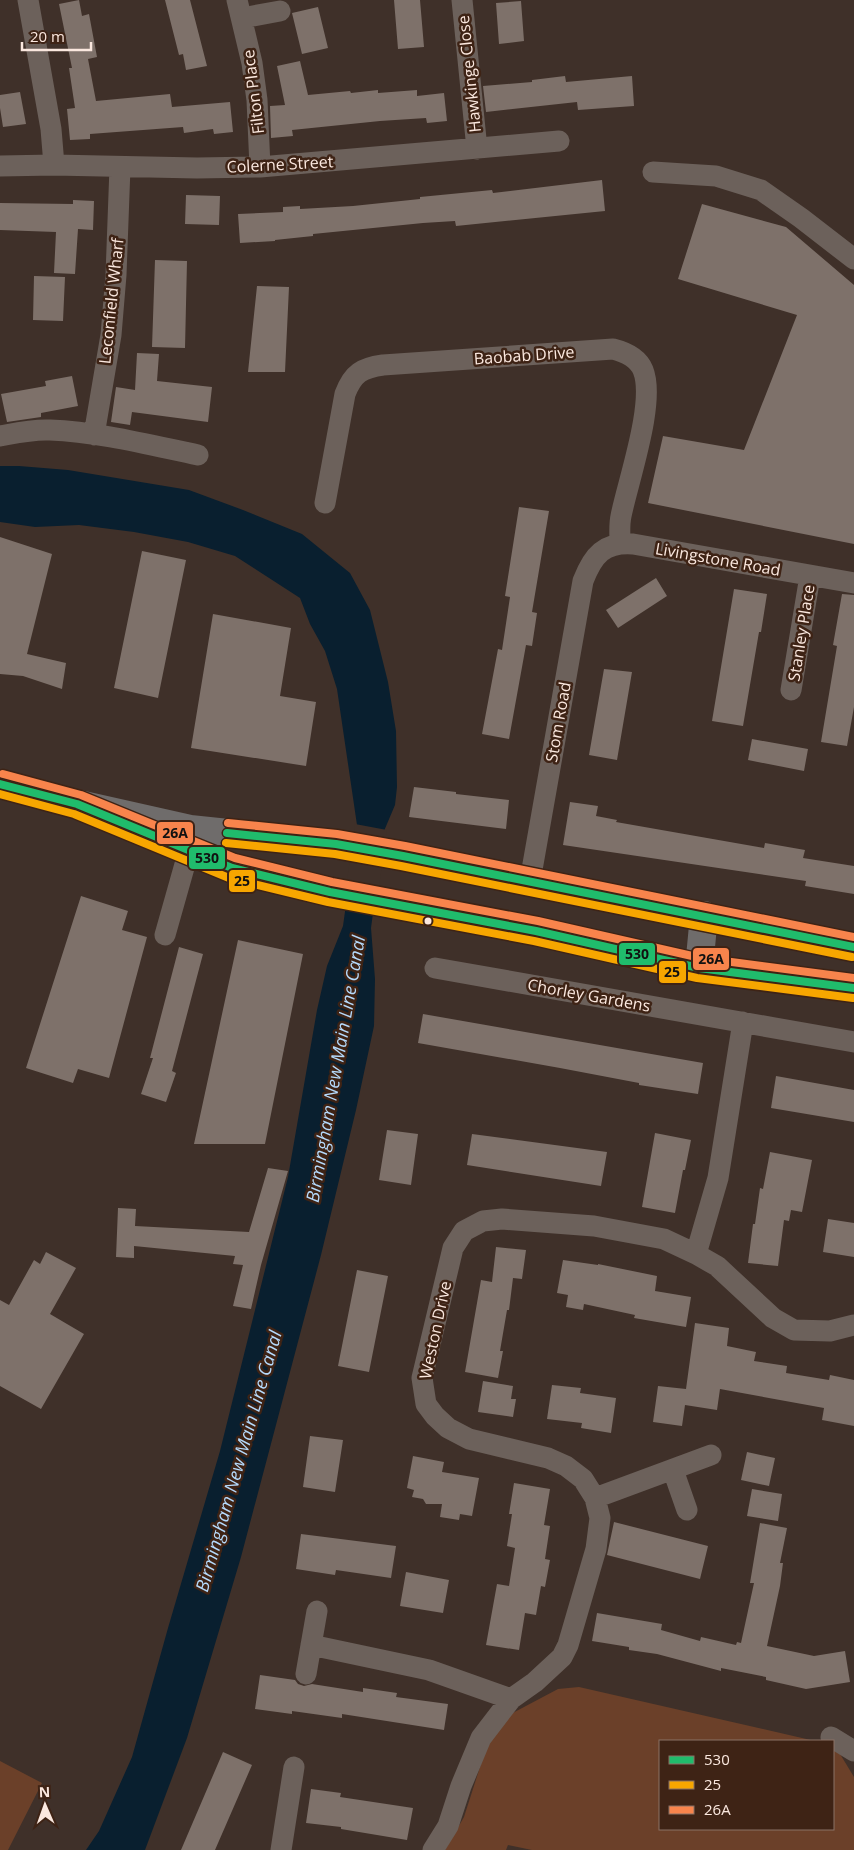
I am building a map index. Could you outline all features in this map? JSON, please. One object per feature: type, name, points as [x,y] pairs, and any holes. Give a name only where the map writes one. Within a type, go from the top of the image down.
[{"type":"main road","points":[[0,784],[76,804],[189,840],[232,868],[330,892],[536,931],[699,968],[854,988]]},
{"type":"main road","points":[[189,840],[336,844],[704,915],[854,947]]},
{"type":"main road","points":[[699,968],[704,915]]},
{"type":"street","points":[[28,0],[51,129],[54,165]]},
{"type":"street","name":"Hawkinge Close","points":[[462,0],[477,149]]},
{"type":"street","name":"Filton Place","points":[[260,167],[257,100],[252,63],[239,9],[280,11]]},
{"type":"street","name":"Colerne Street","points":[[0,166],[260,167],[559,141]]},
{"type":"street","name":"Leconfield Wharf","points":[[94,435],[111,335],[116,275],[120,167]]},
{"type":"street","points":[[653,172],[716,176],[761,190],[854,259]]},
{"type":"street","name":"Baobab Drive","points":[[325,503],[345,394],[350,382],[357,373],[370,367],[383,365],[614,349],[625,352],[635,360],[643,369],[646,384],[645,415],[620,519],[620,543]]},
{"type":"street","points":[[0,436],[26,431],[49,430],[94,435],[198,455]]},
{"type":"street","name":"Stom Road","points":[[530,881],[583,581],[589,564],[600,552],[620,543]]},
{"type":"street","name":"Livingstone Road","points":[[620,543],[854,583]]},
{"type":"street","name":"Stanley Place","points":[[791,690],[810,576]]},
{"type":"street","points":[[165,935],[189,840]]},
{"type":"street","name":"Chorley Gardens","points":[[435,968],[854,1042]]},
{"type":"street","points":[[696,1254],[718,1178],[743,1022]]},
{"type":"street","name":"Weston Drive","points":[[433,1850],[448,1826],[461,1786],[481,1738],[511,1699],[535,1682],[562,1657],[568,1645],[596,1549],[600,1518],[595,1498],[583,1480],[566,1466],[548,1458],[469,1439],[448,1428],[426,1404],[422,1378],[453,1248],[464,1231],[483,1222],[502,1219],[594,1226],[664,1239],[717,1266],[773,1318],[794,1330],[830,1331],[854,1325]]},
{"type":"street","points":[[595,1498],[712,1455]]},
{"type":"street","points":[[673,1470],[687,1510]]},
{"type":"street","points":[[306,1674],[317,1611]]},
{"type":"street","points":[[311,1645],[430,1670],[511,1699]]},
{"type":"street","points":[[831,1737],[854,1751]]},
{"type":"street","points":[[281,1850],[294,1767]]},
{"type":"shaded area","points":[[579,1687],[811,1740],[659,1740],[659,1830],[834,1830],[834,1751],[840,1754],[854,1777],[854,1850],[532,1850],[508,1845],[506,1850],[445,1850],[464,1817],[488,1742],[505,1717],[558,1689]]},
{"type":"shaded area","points":[[0,1761],[42,1783],[8,1850],[0,1850]]},
{"type":"water","name":"Birmingham New Main Line Canal","points":[[0,466],[68,470],[189,490],[302,534],[350,573],[370,610],[388,682],[396,731],[397,787],[395,805],[384,831],[371,928],[375,979],[374,1026],[356,1110],[321,1255],[241,1557],[187,1738],[145,1850],[86,1850],[99,1831],[132,1757],[220,1451],[288,1177],[317,1010],[327,966],[343,926],[357,825],[337,689],[325,651],[310,624],[300,598],[235,556],[188,542],[134,532],[79,525],[35,527],[0,522]]},
{"type":"pier","points":[[355,824],[387,830],[375,915],[343,908]]},
{"type":"building","points":[[79,0],[82,16],[89,14],[97,57],[88,59],[96,101],[170,94],[172,107],[230,102],[233,132],[214,134],[213,129],[184,133],[183,127],[90,134],[90,139],[70,140],[67,109],[75,108],[69,68],[72,68],[59,4]]},
{"type":"building","points":[[165,0],[190,0],[207,66],[186,70],[183,54],[179,55]]},
{"type":"building","points":[[394,0],[420,0],[424,47],[398,49]]},
{"type":"building","points":[[521,1],[524,41],[499,44],[496,3]]},
{"type":"building","points":[[318,7],[328,48],[302,54],[292,13]]},
{"type":"building","points":[[300,61],[308,95],[378,90],[378,93],[417,90],[417,96],[444,93],[447,121],[427,123],[426,118],[380,121],[292,130],[293,136],[271,138],[270,106],[285,105],[277,66]]},
{"type":"building","points":[[565,76],[566,82],[632,76],[634,106],[578,110],[577,102],[486,112],[483,86],[532,82],[532,80]]},
{"type":"building","points":[[20,92],[26,124],[3,127],[0,95]]},
{"type":"building","points":[[602,180],[605,211],[456,226],[455,221],[423,223],[313,234],[313,236],[275,241],[240,243],[238,214],[283,212],[283,207],[300,206],[300,209],[353,206],[492,190],[493,193]]},
{"type":"building","points":[[186,195],[220,196],[219,225],[185,224]]},
{"type":"building","points":[[73,200],[94,201],[93,230],[78,229],[75,274],[54,273],[56,232],[0,230],[0,203],[73,204]]},
{"type":"building","points":[[702,204],[786,227],[854,285],[854,544],[648,503],[663,436],[744,450],[797,315],[678,279]]},
{"type":"building","points":[[155,260],[187,261],[185,348],[152,347]]},
{"type":"building","points":[[34,276],[65,277],[63,321],[33,320]]},
{"type":"building","points":[[257,286],[289,287],[285,372],[248,372]]},
{"type":"building","points":[[137,353],[159,354],[157,381],[212,387],[208,422],[132,412],[130,425],[111,422],[116,387],[135,390]]},
{"type":"building","points":[[72,376],[78,406],[41,413],[41,417],[7,422],[1,394],[46,386],[45,381]]},
{"type":"building","points":[[519,507],[549,511],[532,612],[537,613],[532,646],[526,645],[509,739],[482,734],[498,649],[502,650],[510,597],[505,596]]},
{"type":"building","points":[[0,537],[52,554],[27,654],[66,663],[62,689],[23,676],[0,674]]},
{"type":"building","points":[[142,551],[186,560],[158,698],[114,688]]},
{"type":"building","points":[[656,578],[667,596],[618,628],[606,610]]},
{"type":"building","points":[[734,589],[767,594],[743,726],[712,721]]},
{"type":"building","points":[[842,594],[854,595],[854,707],[847,746],[821,742],[837,646],[833,645]]},
{"type":"building","points":[[213,614],[291,628],[280,696],[316,702],[306,766],[191,748]]},
{"type":"building","points":[[604,669],[632,672],[617,760],[589,755]]},
{"type":"building","points":[[752,739],[808,749],[804,771],[748,760]]},
{"type":"building","points":[[414,787],[509,800],[506,829],[409,817]]},
{"type":"building","points":[[570,802],[598,806],[596,816],[617,820],[616,822],[764,848],[765,843],[805,850],[803,858],[854,866],[854,894],[805,886],[806,881],[563,845]]},
{"type":"building","points":[[81,896],[128,911],[122,930],[147,937],[109,1078],[78,1069],[73,1083],[26,1068]]},
{"type":"building","points":[[238,940],[303,954],[265,1144],[194,1144]]},
{"type":"building","points":[[179,947],[203,954],[172,1071],[176,1073],[166,1102],[141,1094],[153,1058],[150,1058]]},
{"type":"building","points":[[423,1014],[703,1063],[698,1094],[639,1085],[639,1083],[418,1043]]},
{"type":"building","points":[[776,1076],[854,1090],[854,1122],[771,1108]]},
{"type":"building","points":[[387,1130],[418,1134],[411,1185],[379,1180]]},
{"type":"building","points":[[655,1133],[691,1140],[675,1213],[642,1207]]},
{"type":"building","points":[[472,1134],[607,1152],[601,1186],[467,1165]]},
{"type":"building","points":[[770,1152],[812,1160],[802,1212],[791,1210],[789,1221],[784,1220],[778,1266],[748,1263],[760,1188],[763,1189]]},
{"type":"building","points":[[268,1168],[288,1171],[261,1265],[251,1309],[233,1306],[243,1265],[233,1264],[235,1256],[134,1246],[134,1258],[116,1257],[118,1208],[136,1209],[135,1226],[249,1232]]},
{"type":"building","points":[[828,1219],[854,1223],[854,1257],[823,1252]]},
{"type":"building","points":[[496,1247],[526,1250],[522,1279],[513,1278],[509,1310],[507,1310],[500,1351],[503,1351],[498,1378],[465,1372],[481,1280],[492,1282]]},
{"type":"building","points":[[46,1252],[76,1268],[50,1314],[84,1334],[41,1409],[0,1386],[0,1300],[9,1305],[34,1260],[40,1264]]},
{"type":"building","points":[[563,1260],[598,1264],[657,1276],[655,1291],[691,1297],[686,1327],[634,1318],[635,1315],[584,1304],[583,1310],[566,1307],[568,1295],[557,1293]]},
{"type":"building","points":[[357,1270],[388,1276],[369,1372],[338,1366]]},
{"type":"building","points":[[695,1323],[729,1328],[727,1346],[756,1352],[754,1361],[787,1366],[786,1373],[829,1380],[830,1375],[854,1380],[854,1426],[822,1420],[824,1408],[720,1389],[717,1410],[685,1405],[682,1426],[653,1422],[658,1386],[686,1389]]},
{"type":"building","points":[[483,1381],[513,1386],[511,1399],[516,1399],[513,1417],[478,1412]]},
{"type":"building","points":[[552,1385],[581,1388],[580,1393],[616,1398],[611,1433],[581,1428],[582,1423],[547,1419]]},
{"type":"building","points":[[310,1436],[343,1440],[335,1492],[303,1487]]},
{"type":"building","points":[[747,1452],[775,1458],[769,1486],[741,1480]]},
{"type":"building","points":[[413,1456],[444,1462],[442,1472],[479,1478],[472,1516],[460,1514],[459,1520],[440,1517],[442,1504],[426,1504],[423,1499],[412,1497],[414,1490],[407,1488]]},
{"type":"building","points":[[514,1483],[550,1489],[544,1525],[550,1526],[545,1559],[550,1560],[545,1587],[541,1586],[536,1615],[525,1613],[519,1650],[486,1645],[497,1584],[509,1586],[515,1548],[507,1546],[512,1514],[509,1514]]},
{"type":"building","points":[[752,1489],[782,1494],[778,1521],[747,1516]]},
{"type":"building","points":[[614,1522],[708,1546],[700,1579],[607,1555]]},
{"type":"building","points":[[760,1523],[787,1528],[780,1563],[783,1563],[780,1586],[767,1646],[814,1656],[845,1651],[850,1682],[806,1689],[766,1680],[766,1677],[721,1668],[721,1671],[657,1654],[629,1650],[629,1647],[592,1641],[597,1613],[662,1624],[661,1630],[700,1641],[701,1637],[736,1645],[737,1642],[741,1643],[754,1583],[750,1583]]},
{"type":"building","points":[[301,1534],[396,1546],[391,1578],[336,1570],[335,1575],[296,1569]]},
{"type":"building","points":[[406,1572],[449,1580],[443,1613],[400,1606]]},
{"type":"building","points":[[260,1675],[295,1680],[298,1684],[304,1686],[312,1684],[363,1692],[363,1688],[397,1693],[396,1697],[448,1704],[444,1730],[342,1714],[342,1718],[292,1711],[292,1714],[255,1709]]},
{"type":"building","points":[[223,1752],[252,1765],[215,1850],[181,1850]]},
{"type":"building","points":[[311,1789],[341,1793],[340,1797],[413,1808],[407,1840],[341,1829],[341,1827],[306,1823]]},
{"type":"transit line","name":"26A","points":[[3,774],[81,795],[235,858],[332,882],[538,921],[701,958],[854,978]]},
{"type":"transit line","name":"530","points":[[0,784],[77,804],[232,868],[330,892],[536,931],[699,968],[854,988]]},
{"type":"transit line","name":"25","points":[[0,794],[74,814],[229,878],[328,902],[534,941],[697,978],[853,998]]},
{"type":"transit line","name":"26A","points":[[228,823],[337,834],[405,846],[854,937]]},
{"type":"transit line","name":"530","points":[[227,833],[336,844],[403,856],[854,947]]},
{"type":"transit line","name":"25","points":[[226,843],[335,854],[401,866],[852,957]]}]
